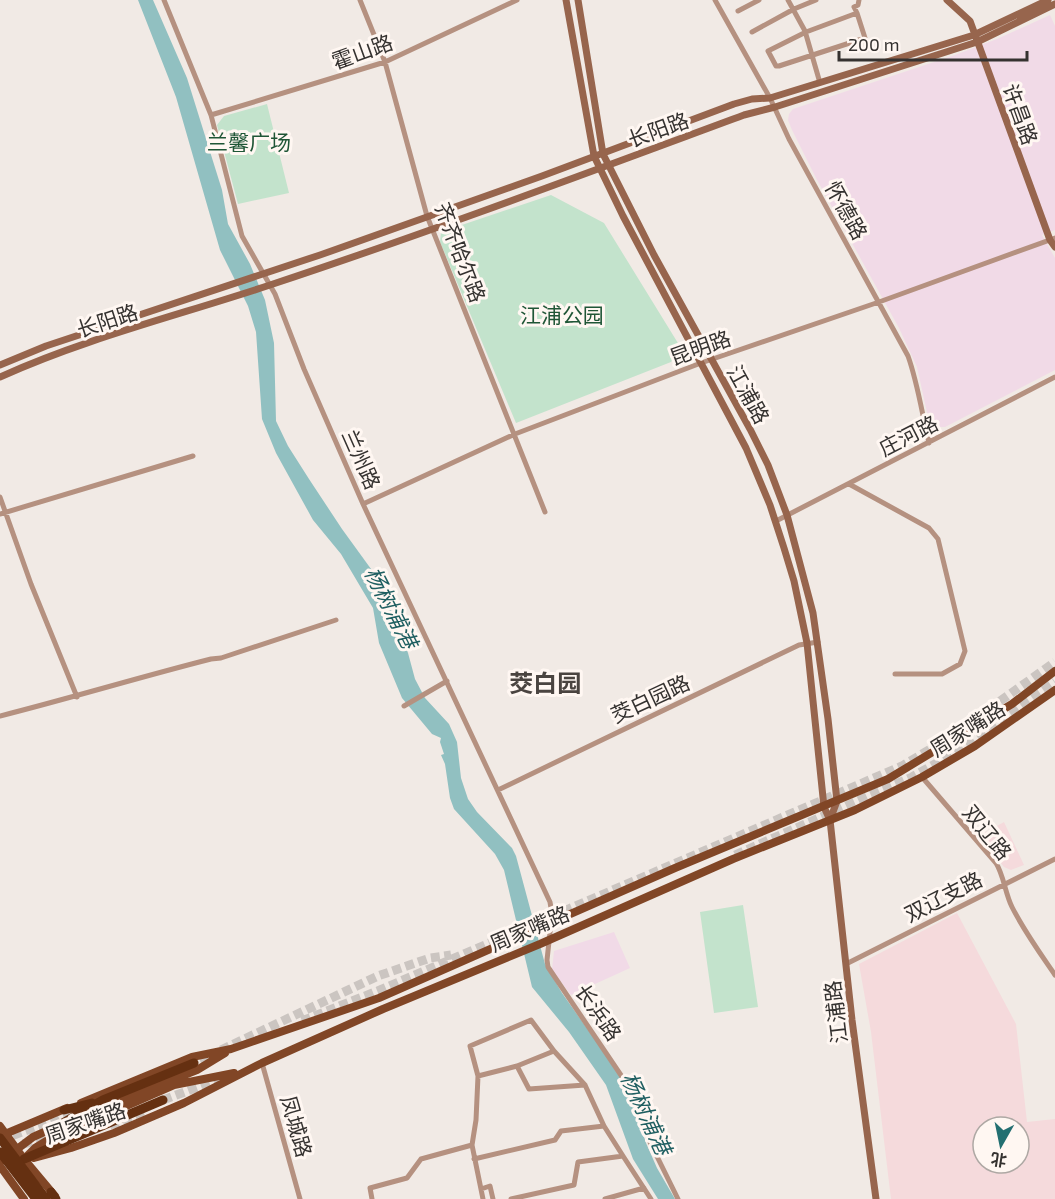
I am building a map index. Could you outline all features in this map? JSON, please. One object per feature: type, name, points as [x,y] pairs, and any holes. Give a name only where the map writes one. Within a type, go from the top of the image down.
[{"type":"highway","points":[[64,1110],[103,1100],[194,1063]]},
{"type":"highway","points":[[56,1127],[103,1100]]},
{"type":"highway","points":[[24,1159],[163,1100]]},
{"type":"highway","points":[[2,1136],[53,1198]]},
{"type":"highway","points":[[0,1152],[36,1199]]},
{"type":"main road","name":"江浦路","points":[[566,0],[594,156],[746,448],[776,521],[794,582],[807,643],[824,807],[830,820],[876,1199]]},
{"type":"main road","name":"江浦路","points":[[578,0],[603,154],[755,438],[787,516],[807,585],[818,642],[837,801],[830,820]]},
{"type":"main road","name":"许昌路","points":[[946,0],[969,18],[1055,247]]},
{"type":"main road","name":"长阳路","points":[[0,365],[46,346],[264,274],[603,154],[734,104],[752,99],[770,98],[976,38],[1048,0]]},
{"type":"main road","name":"长阳路","points":[[0,377],[52,356],[270,285],[432,228],[744,115],[775,107],[976,38],[1055,4]]},
{"type":"main road","name":"周家嘴路","points":[[2,1136],[192,1058],[231,1049],[379,998],[685,864],[888,779],[1012,704],[1055,671]]},
{"type":"main road","name":"周家嘴路","points":[[0,1164],[71,1148],[114,1133],[184,1103],[262,1062],[723,863],[830,820],[922,777],[984,739],[1055,690]]},
{"type":"main road","points":[[24,1199],[0,1164],[33,1137],[197,1070],[231,1049]]},
{"type":"main road","points":[[24,1159],[35,1148],[61,1132],[174,1085],[245,1071]]},
{"type":"main road","points":[[0,1126],[2,1136],[17,1149],[53,1198]]},
{"type":"street","name":"兰州路","points":[[164,0],[211,115],[242,236],[270,285],[363,504],[550,902],[551,922]]},
{"type":"street","name":"齐齐哈尔路","points":[[360,0],[385,62],[427,216],[545,512]]},
{"type":"street","name":"霍山路","points":[[211,115],[385,62],[517,0]]},
{"type":"street","name":"怀德路","points":[[715,0],[908,356],[929,443]]},
{"type":"street","points":[[738,11],[759,0]]},
{"type":"street","points":[[788,0],[806,32],[820,83]]},
{"type":"street","points":[[752,32],[816,0]]},
{"type":"street","points":[[856,13],[806,32],[768,51],[776,66],[865,38],[854,7],[858,5],[859,0]]},
{"type":"street","name":"昆明路","points":[[363,504],[515,434],[700,363],[1053,239]]},
{"type":"street","name":"庄河路","points":[[776,521],[1055,377]]},
{"type":"street","points":[[3,513],[193,456]]},
{"type":"street","points":[[849,484],[929,528],[938,539],[959,625],[964,651],[960,664],[942,674],[895,674]]},
{"type":"street","points":[[0,496],[3,513],[77,697]]},
{"type":"street","points":[[0,716],[221,658],[336,620]]},
{"type":"street","name":"茭白园路","points":[[498,790],[799,645],[818,642]]},
{"type":"street","points":[[404,706],[447,681]]},
{"type":"street","name":"双辽路","points":[[922,777],[1001,870],[1004,884],[1020,921],[1055,975]]},
{"type":"street","name":"双辽支路","points":[[846,964],[1055,859]]},
{"type":"street","name":"长浜路","points":[[551,922],[544,942],[548,967],[633,1093],[644,1130],[678,1199]]},
{"type":"street","points":[[483,1199],[471,1145],[476,1120],[478,1076],[470,1046],[531,1020],[554,1051],[585,1085],[604,1126],[651,1199]]},
{"type":"street","points":[[478,1076],[517,1066],[554,1051]]},
{"type":"street","name":"凤城路","points":[[262,1062],[300,1199]]},
{"type":"street","points":[[517,1066],[529,1089],[585,1085]]},
{"type":"street","points":[[474,1159],[555,1140],[561,1131],[604,1126]]},
{"type":"street","points":[[372,1199],[370,1188],[407,1178],[421,1159],[471,1145]]},
{"type":"street","points":[[512,1199],[574,1185],[578,1162],[623,1156]]},
{"type":"street","points":[[481,1189],[490,1186],[493,1199]]},
{"type":"street","points":[[605,1199],[644,1188]]},
{"type":"shaded area","points":[[1050,15],[1055,26],[1055,230],[1042,235],[1055,258],[1055,370],[945,427],[939,427],[932,424],[928,417],[917,367],[899,328],[816,178],[792,130],[788,120],[789,114],[793,109],[955,55]]},
{"type":"shaded area","points":[[1004,822],[1024,865],[1011,870],[1004,867],[979,836]]},
{"type":"shaded area","points":[[957,913],[1016,1024],[1026,1115],[971,1115],[971,1175],[1031,1175],[1031,1122],[1055,1119],[1055,1199],[891,1199],[871,1032],[859,964]]},
{"type":"shaded area","points":[[614,932],[630,968],[571,995],[552,970],[554,951]]},
{"type":"green space","name":"兰馨广场","points":[[267,104],[289,193],[238,204],[217,125],[224,116]]},
{"type":"green space","name":"江浦公园","points":[[551,195],[604,223],[681,348],[671,362],[516,423],[440,242],[441,232]]},
{"type":"green space","points":[[743,905],[758,1007],[714,1013],[700,912]]},
{"type":"water","name":"杨树浦港","points":[[138,0],[153,0],[187,78],[222,190],[228,224],[250,264],[265,300],[274,343],[276,421],[288,446],[309,479],[379,580],[408,653],[415,679],[425,698],[449,724],[457,742],[461,778],[468,799],[477,812],[512,848],[516,856],[545,964],[630,1094],[646,1143],[675,1199],[658,1199],[633,1159],[606,1085],[569,1032],[532,987],[504,870],[495,854],[454,809],[441,755],[444,754],[441,738],[432,734],[402,698],[379,643],[373,608],[341,554],[313,520],[276,453],[262,419],[256,332],[248,306],[220,250],[176,97]]},
{"type":"tunnel","points":[[302,1021],[380,990],[902,766],[944,741],[1055,662]]},
{"type":"tunnel","points":[[735,855],[912,777],[949,756],[1055,682]]},
{"type":"tunnel","points":[[221,1050],[378,976],[430,958],[451,955]]},
{"type":"tunnel","points":[[188,1067],[216,1056]]},
{"type":"tunnel","points":[[163,1100],[225,1077]]},
{"type":"tunnel","points":[[0,1140],[75,1113]]},
{"type":"tunnel","points":[[110,1125],[149,1115]]},
{"type":"tunnel","points":[[23,1144],[91,1128]]},
{"type":"district","name":"茭白园","points":[[545,682]]}]
